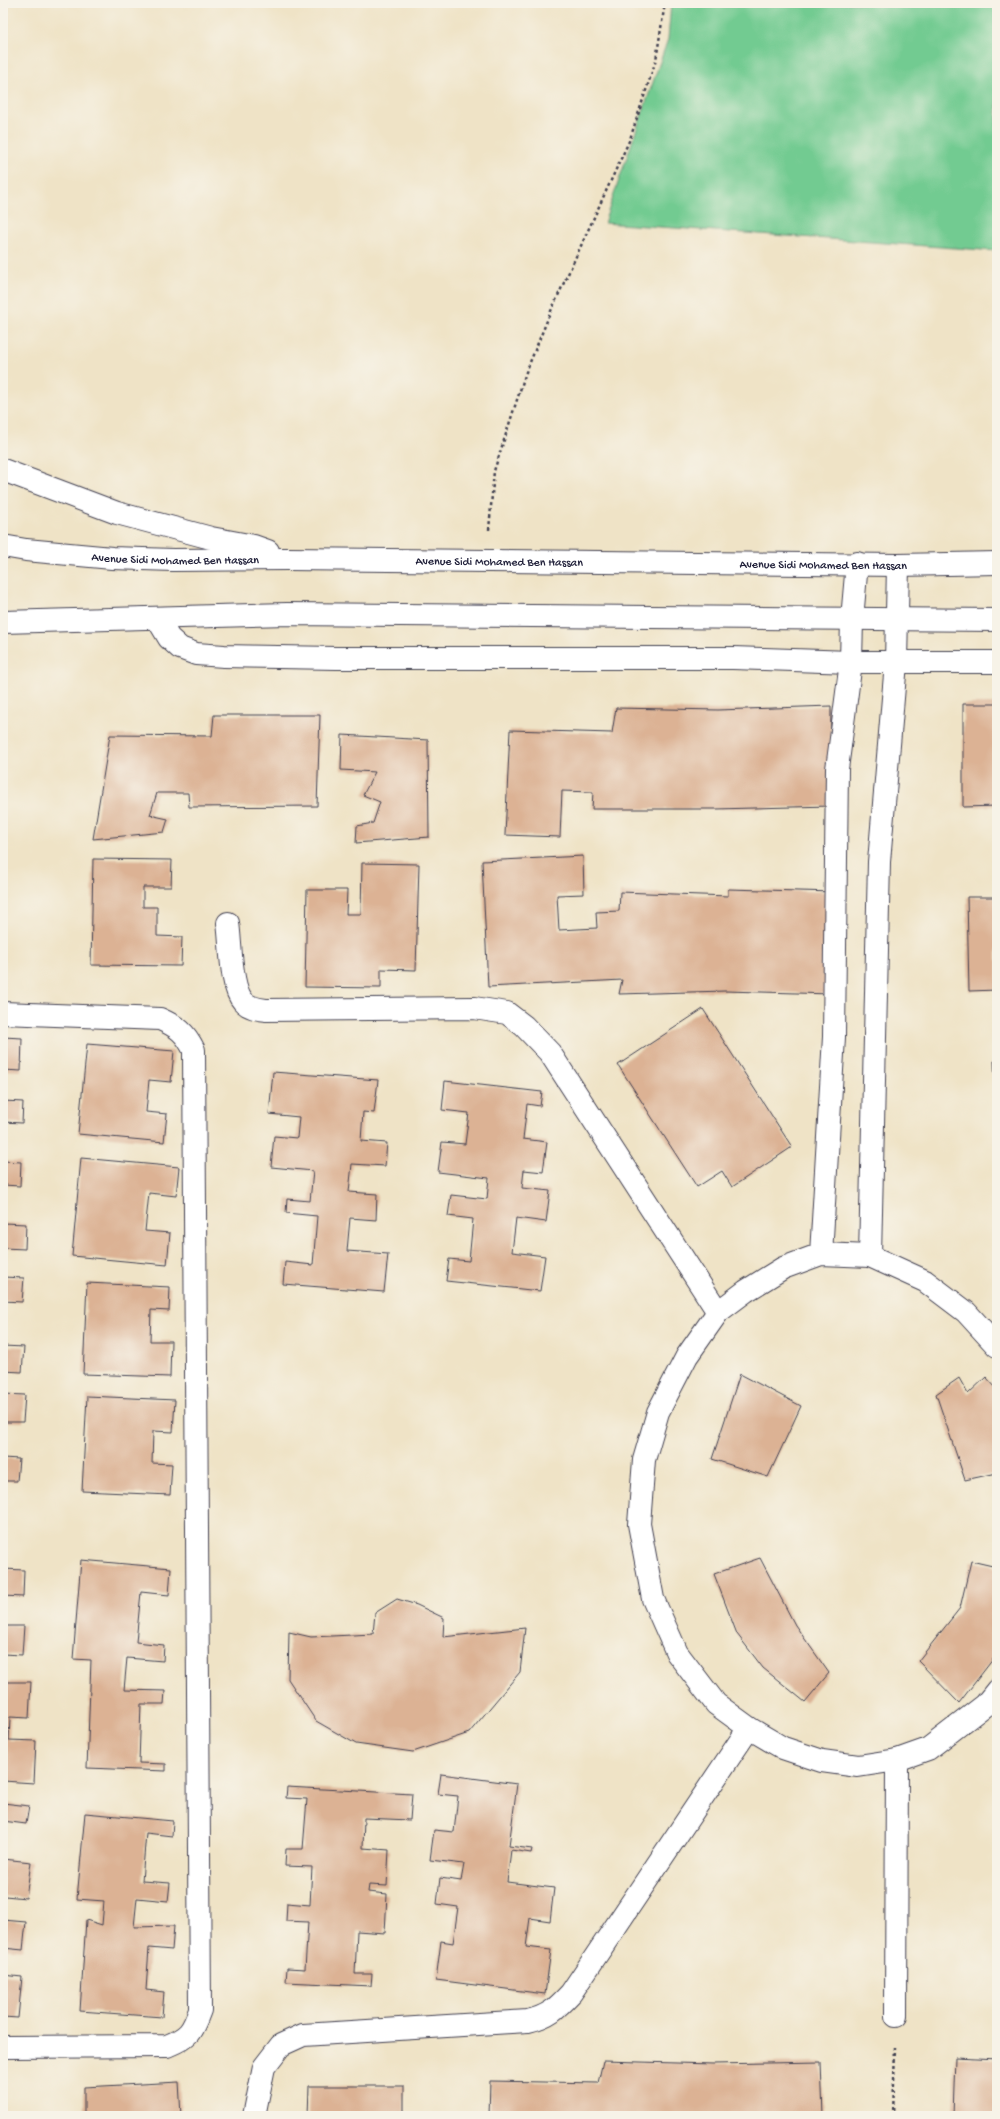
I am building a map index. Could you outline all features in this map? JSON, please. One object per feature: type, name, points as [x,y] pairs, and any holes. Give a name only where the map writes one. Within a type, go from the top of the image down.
[{"type":"street","points":[[3,470],[117,513],[211,538],[254,546],[288,558]]},
{"type":"street","name":"Avenue Sidi Mohamed Ben Hassan","points":[[3,546],[26,550],[112,558],[173,560],[288,558],[857,563],[898,565],[997,563]]},
{"type":"street","points":[[821,1254],[834,1037],[837,769],[851,662],[852,619],[857,563]]},
{"type":"street","points":[[870,1256],[879,862],[896,662],[898,565]]},
{"type":"street","points":[[3,622],[287,614],[997,620]]},
{"type":"street","points":[[157,618],[169,638],[180,648],[196,654],[224,656],[336,658],[725,658],[851,662],[997,662]]},
{"type":"street","points":[[228,922],[236,987],[243,1001],[254,1008],[266,1010],[474,1008],[507,1013],[524,1026],[550,1053],[718,1312]]},
{"type":"street","points":[[3,1013],[160,1018],[176,1026],[187,1036],[194,1050],[200,2010],[194,2028],[184,2039],[167,2046],[3,2047]]},
{"type":"street","points":[[997,1346],[966,1312],[925,1281],[870,1256],[821,1254],[783,1268],[746,1291],[718,1312],[687,1356],[658,1412],[644,1460],[639,1524],[653,1599],[677,1653],[716,1704],[749,1728],[783,1748],[822,1761],[858,1766],[897,1760],[928,1749],[985,1705],[997,1690]]},
{"type":"street","points":[[254,2116],[264,2067],[281,2045],[303,2035],[528,2022],[544,2017],[557,2009],[571,1993],[749,1728]]},
{"type":"street","points":[[896,2016],[897,1760]]},
{"type":"path","points":[[486,560],[494,471],[535,348],[630,140],[656,60],[665,3]]},
{"type":"path","points":[[893,2116],[896,2016]]},
{"type":"green space","points":[[671,3],[997,3],[997,251],[604,223],[668,39]]},
{"type":"building","points":[[963,704],[997,704],[997,806],[963,807]]},
{"type":"building","points":[[831,706],[830,806],[716,809],[592,809],[593,792],[562,791],[560,837],[505,835],[510,730],[612,733],[616,708],[718,710]]},
{"type":"building","points":[[214,715],[320,715],[317,806],[189,807],[188,793],[157,793],[150,815],[168,819],[164,832],[93,839],[110,735],[212,736]]},
{"type":"building","points":[[342,735],[428,740],[429,837],[356,843],[357,826],[373,823],[380,802],[363,795],[375,772],[341,770]]},
{"type":"building","points":[[583,856],[584,894],[557,895],[559,930],[597,928],[596,912],[619,911],[620,892],[728,896],[728,889],[835,892],[832,994],[725,991],[619,994],[622,980],[488,987],[482,861]]},
{"type":"building","points":[[93,859],[172,860],[171,887],[143,887],[143,907],[157,907],[157,936],[182,937],[181,966],[91,965]]},
{"type":"building","points":[[362,863],[419,864],[416,970],[381,969],[381,988],[305,987],[307,890],[347,890],[346,914],[361,914]]},
{"type":"building","points":[[967,897],[997,897],[997,990],[969,991]]},
{"type":"building","points":[[703,1009],[792,1147],[732,1187],[722,1171],[697,1187],[618,1065]]},
{"type":"building","points":[[3,1037],[22,1038],[21,1071],[3,1070]]},
{"type":"building","points":[[87,1044],[174,1051],[171,1082],[149,1080],[146,1112],[167,1114],[164,1142],[78,1134]]},
{"type":"building","points":[[994,1061],[997,1061],[997,1118],[996,1118]]},
{"type":"building","points":[[273,1072],[378,1080],[374,1113],[363,1112],[361,1141],[387,1143],[385,1166],[352,1164],[349,1192],[377,1194],[376,1220],[350,1218],[347,1251],[388,1254],[384,1292],[283,1284],[285,1262],[313,1265],[317,1216],[286,1213],[287,1199],[310,1201],[313,1171],[271,1167],[274,1136],[297,1138],[299,1117],[269,1114]]},
{"type":"building","points":[[445,1081],[542,1092],[540,1106],[527,1104],[523,1139],[547,1142],[543,1172],[524,1170],[522,1188],[550,1191],[546,1222],[516,1218],[512,1252],[545,1256],[540,1291],[446,1281],[449,1259],[469,1261],[473,1219],[448,1216],[451,1195],[487,1199],[489,1178],[438,1172],[442,1142],[465,1144],[469,1113],[442,1110]]},
{"type":"building","points":[[3,1101],[23,1102],[22,1123],[3,1122]]},
{"type":"building","points":[[81,1158],[179,1167],[176,1196],[149,1193],[145,1231],[170,1233],[167,1265],[72,1256]]},
{"type":"building","points":[[3,1161],[21,1162],[20,1186],[3,1185]]},
{"type":"building","points":[[3,1223],[26,1224],[25,1249],[3,1248]]},
{"type":"building","points":[[3,1277],[24,1278],[22,1302],[3,1301]]},
{"type":"building","points":[[87,1283],[170,1287],[169,1311],[151,1310],[150,1341],[171,1341],[170,1377],[83,1374]]},
{"type":"building","points":[[3,1346],[24,1347],[22,1372],[3,1371]]},
{"type":"building","points":[[740,1374],[801,1406],[768,1477],[712,1459]]},
{"type":"building","points":[[986,1377],[997,1389],[997,1473],[965,1480],[936,1394],[959,1378],[968,1394]]},
{"type":"building","points":[[3,1394],[25,1395],[23,1422],[3,1422]]},
{"type":"building","points":[[87,1396],[175,1400],[173,1432],[153,1431],[152,1463],[172,1464],[170,1495],[82,1491]]},
{"type":"building","points":[[3,1458],[19,1459],[17,1481],[3,1481]]},
{"type":"building","points":[[760,1558],[795,1625],[829,1673],[805,1702],[763,1668],[737,1634],[714,1574]]},
{"type":"building","points":[[81,1560],[171,1568],[169,1595],[141,1592],[136,1642],[164,1645],[163,1661],[127,1658],[124,1690],[165,1691],[164,1704],[141,1704],[139,1763],[166,1764],[166,1771],[87,1768],[91,1660],[73,1659]]},
{"type":"building","points":[[971,1561],[997,1567],[997,1654],[959,1703],[918,1661],[960,1608]]},
{"type":"building","points":[[3,1569],[24,1570],[23,1597],[3,1596]]},
{"type":"building","points":[[397,1599],[417,1605],[444,1618],[443,1637],[525,1628],[520,1672],[469,1733],[413,1752],[356,1744],[316,1721],[288,1679],[289,1632],[311,1637],[373,1634],[375,1613]]},
{"type":"building","points":[[3,1626],[24,1626],[22,1655],[3,1654]]},
{"type":"building","points":[[3,1682],[31,1682],[29,1718],[10,1717],[9,1740],[36,1741],[34,1783],[3,1781]]},
{"type":"building","points":[[441,1774],[517,1784],[509,1846],[532,1849],[531,1853],[511,1850],[507,1882],[554,1888],[550,1921],[530,1918],[526,1947],[551,1950],[545,1994],[436,1980],[441,1941],[453,1943],[458,1907],[437,1904],[440,1878],[461,1881],[464,1864],[430,1860],[434,1830],[454,1832],[458,1796],[438,1794]]},
{"type":"building","points":[[287,1787],[412,1794],[410,1820],[364,1818],[363,1848],[389,1850],[387,1886],[369,1885],[368,1892],[387,1894],[385,1933],[357,1931],[355,1974],[372,1974],[371,1986],[286,1982],[287,1968],[305,1969],[308,1922],[286,1921],[287,1903],[310,1905],[312,1867],[285,1866],[286,1849],[303,1849],[307,1799],[286,1798]]},
{"type":"building","points":[[3,1803],[29,1806],[26,1824],[3,1821]]},
{"type":"building","points":[[85,1813],[173,1821],[172,1836],[146,1833],[142,1881],[170,1883],[168,1901],[137,1898],[134,1927],[174,1926],[172,1950],[149,1948],[146,1990],[164,1992],[162,2017],[80,2011],[86,1920],[102,1925],[104,1901],[77,1899]]},
{"type":"building","points":[[3,1859],[31,1862],[26,1898],[5,1896],[3,1902]]},
{"type":"building","points":[[3,1920],[26,1922],[23,1950],[3,1948]]},
{"type":"building","points":[[3,1975],[22,1977],[18,2018],[3,2017]]},
{"type":"building","points":[[955,2057],[997,2059],[997,2116],[953,2116]]},
{"type":"building","points":[[603,2061],[713,2064],[821,2062],[823,2116],[489,2116],[490,2081],[598,2083]]},
{"type":"building","points":[[179,2082],[181,2116],[84,2116],[84,2087]]},
{"type":"building","points":[[309,2086],[404,2086],[404,2116],[308,2116]]}]
